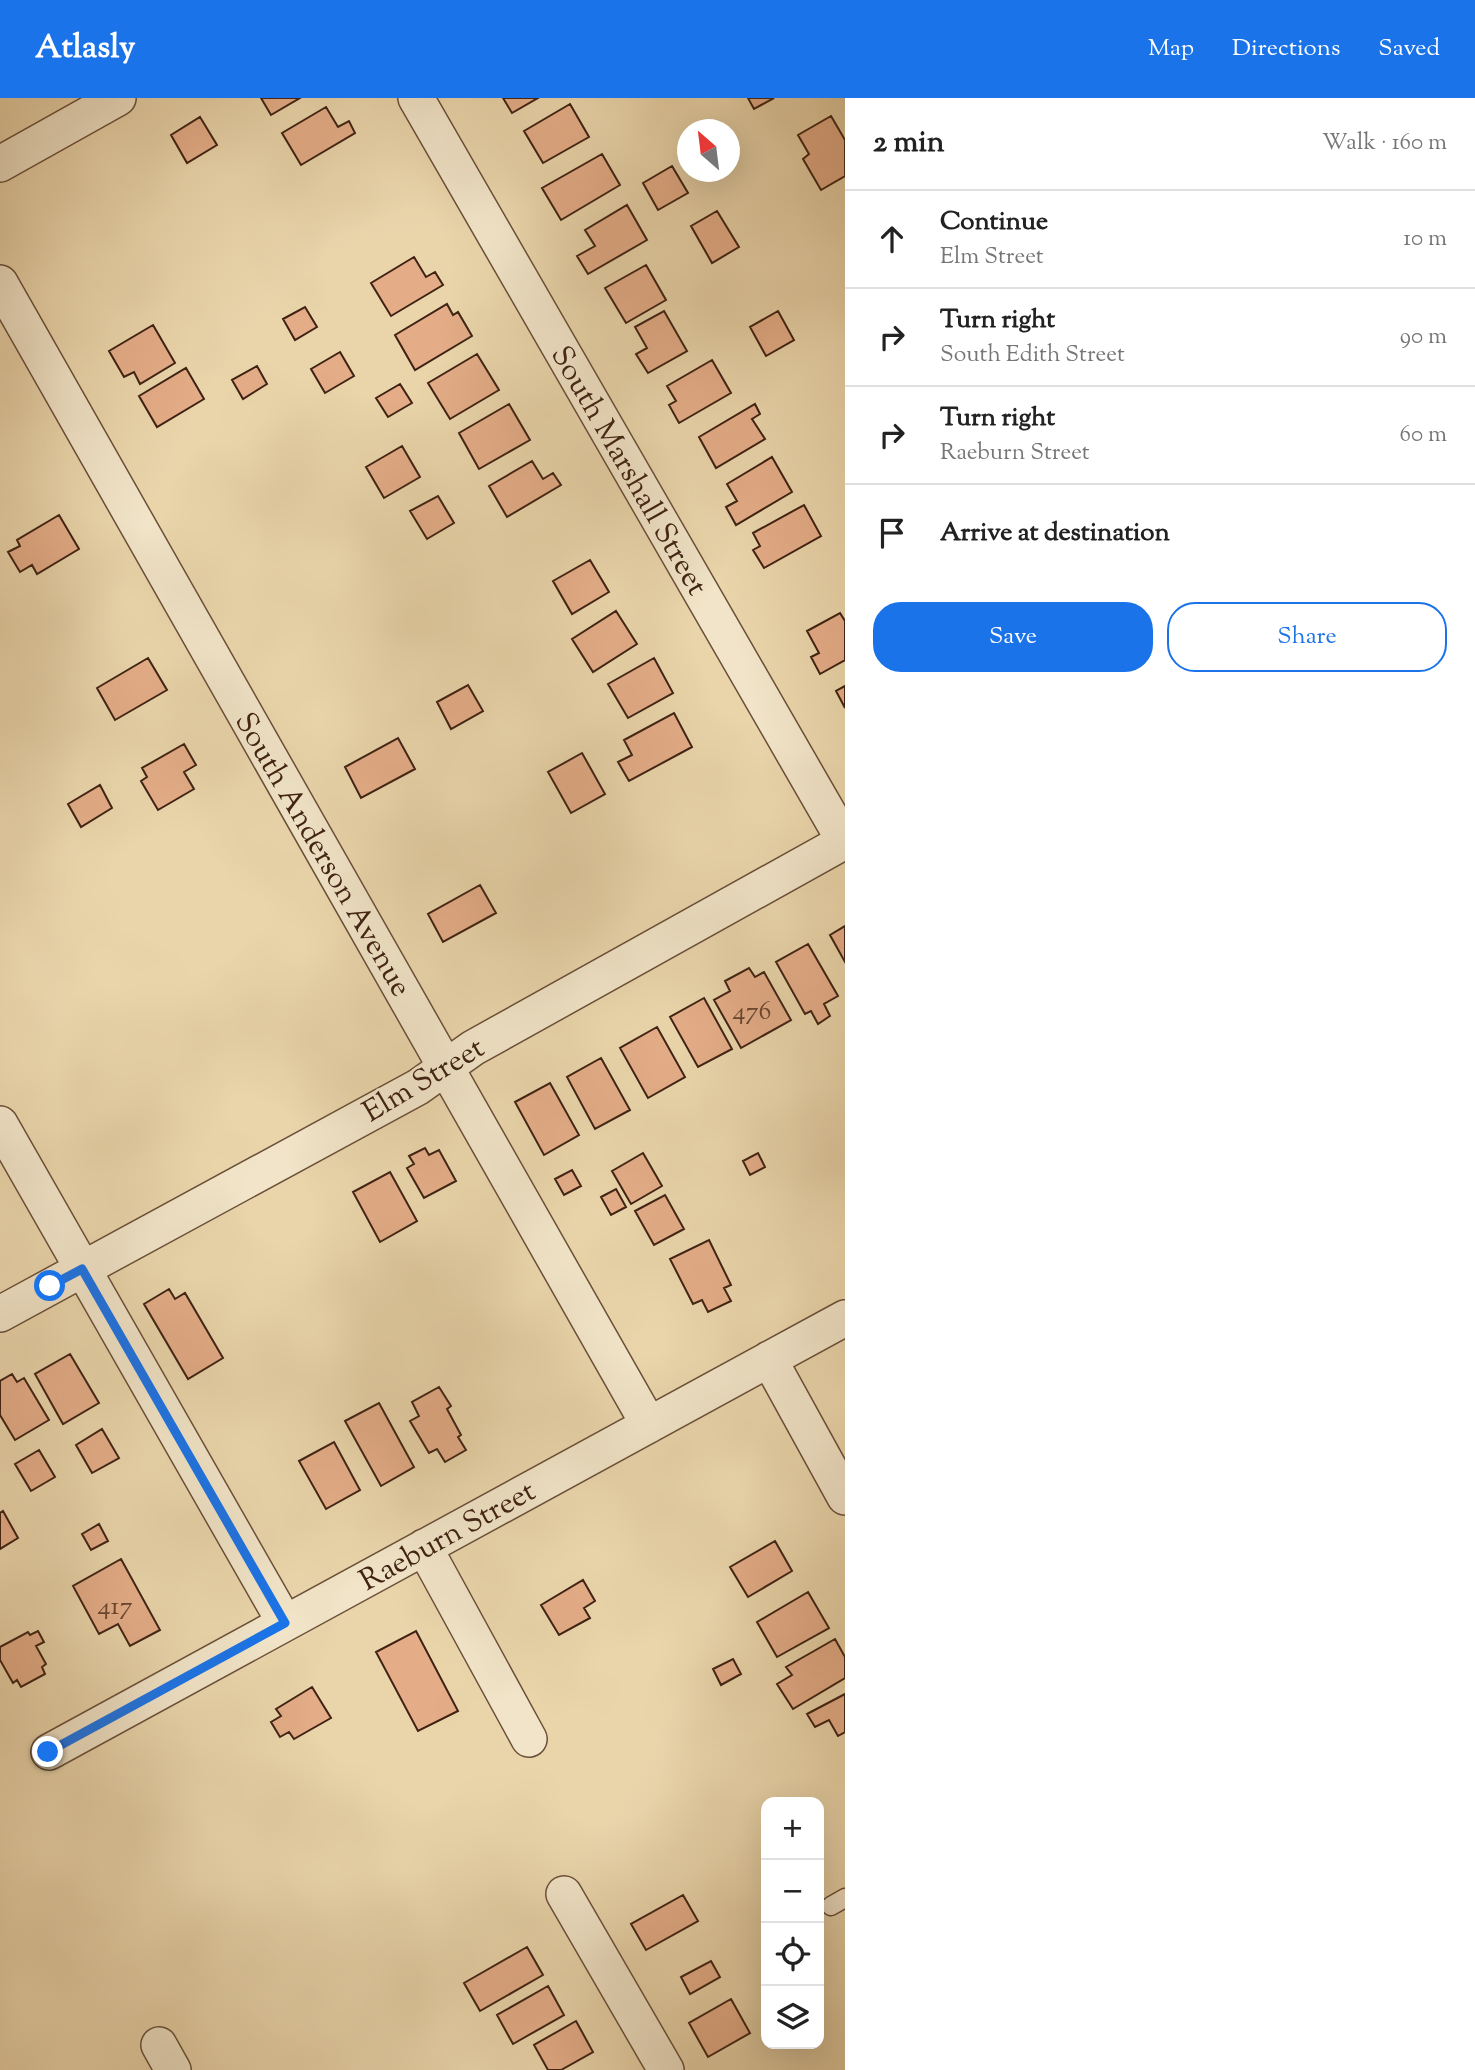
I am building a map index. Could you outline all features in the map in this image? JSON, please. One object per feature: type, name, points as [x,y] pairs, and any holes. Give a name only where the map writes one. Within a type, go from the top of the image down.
[{"type":"street","points":[[0,164],[118,98]]},
{"type":"street","name":"South Marshall Street","points":[[416,98],[845,841]]},
{"type":"street","name":"South Anderson Avenue","points":[[0,283],[649,1425]]},
{"type":"street","name":"Elm Street","points":[[0,1314],[418,1087],[473,1048],[845,841]]},
{"type":"street","points":[[0,1124],[285,1623]]},
{"type":"street","name":"Raeburn Street","points":[[48,1752],[845,1318]]},
{"type":"street","points":[[769,1359],[845,1497]]},
{"type":"street","points":[[424,1547],[529,1739]]},
{"type":"street","points":[[564,1894],[666,2070]]},
{"type":"building","points":[[261,98],[300,98],[271,115]]},
{"type":"building","points":[[503,98],[538,98],[512,113]]},
{"type":"building","points":[[748,98],[774,98],[754,109]]},
{"type":"building","points":[[570,104],[589,137],[543,163],[524,131]]},
{"type":"building","points":[[326,107],[338,127],[349,121],[355,133],[301,165],[282,133]]},
{"type":"building","points":[[831,116],[845,140],[845,176],[821,190],[803,159],[809,154],[798,135]]},
{"type":"building","points":[[200,117],[217,145],[187,163],[171,135]]},
{"type":"building","points":[[602,154],[620,185],[561,220],[542,188]]},
{"type":"building","points":[[672,166],[677,174],[677,182],[681,182],[688,193],[658,210],[643,183]]},
{"type":"building","points":[[627,205],[647,240],[588,274],[577,256],[595,246],[585,230]]},
{"type":"building","points":[[717,211],[739,247],[712,263],[691,226]]},
{"type":"building","points":[[414,257],[426,277],[435,272],[443,285],[391,316],[371,283]]},
{"type":"building","points":[[646,265],[666,300],[626,323],[605,288]]},
{"type":"building","points":[[447,304],[453,315],[458,312],[472,336],[415,370],[395,335]]},
{"type":"building","points":[[305,307],[317,327],[295,340],[283,319]]},
{"type":"building","points":[[664,311],[687,351],[648,373],[636,354],[647,348],[635,327]]},
{"type":"building","points":[[778,311],[794,340],[766,356],[750,327]]},
{"type":"building","points":[[153,325],[175,363],[140,384],[134,372],[124,377],[109,351]]},
{"type":"building","points":[[340,352],[354,376],[325,393],[311,369]]},
{"type":"building","points":[[477,354],[499,390],[450,419],[428,383]]},
{"type":"building","points":[[712,360],[731,393],[679,423],[669,405],[676,401],[667,386]]},
{"type":"building","points":[[257,366],[267,384],[243,399],[232,380]]},
{"type":"building","points":[[186,368],[204,399],[157,427],[139,396]]},
{"type":"building","points":[[400,384],[412,403],[388,417],[376,398]]},
{"type":"building","points":[[509,404],[530,440],[479,469],[459,433]]},
{"type":"building","points":[[755,404],[760,414],[752,419],[765,439],[716,468],[699,437]]},
{"type":"building","points":[[402,446],[420,477],[384,498],[366,467]]},
{"type":"building","points":[[772,457],[792,492],[736,525],[726,507],[737,501],[727,484]]},
{"type":"building","points":[[532,461],[543,479],[553,473],[561,485],[507,517],[489,486]]},
{"type":"building","points":[[438,496],[454,523],[427,539],[410,511]]},
{"type":"building","points":[[804,505],[821,536],[764,568],[753,550],[760,546],[753,533]]},
{"type":"building","points":[[59,515],[79,549],[37,574],[32,565],[20,572],[8,552],[20,546],[17,540]]},
{"type":"building","points":[[590,560],[609,592],[572,614],[553,581]]},
{"type":"building","points":[[616,611],[637,644],[593,672],[572,639]]},
{"type":"building","points":[[840,613],[845,621],[845,660],[820,674],[811,657],[819,653],[807,631]]},
{"type":"building","points":[[148,658],[167,690],[115,720],[97,688]]},
{"type":"building","points":[[654,658],[673,693],[628,718],[608,684]]},
{"type":"building","points":[[468,685],[483,711],[451,729],[437,702]]},
{"type":"building","points":[[845,686],[845,708],[836,691]]},
{"type":"building","points":[[674,713],[692,747],[629,781],[618,762],[632,755],[624,740]]},
{"type":"building","points":[[398,738],[415,769],[361,798],[345,767]]},
{"type":"building","points":[[184,744],[196,765],[184,772],[194,789],[158,810],[141,781],[147,777],[142,768]]},
{"type":"building","points":[[582,753],[605,794],[571,813],[548,772]]},
{"type":"building","points":[[100,785],[112,808],[81,827],[68,804]]},
{"type":"building","points":[[480,885],[496,913],[443,942],[428,914]]},
{"type":"building","points":[[845,926],[845,962],[830,935]]},
{"type":"building","points":[[808,944],[838,996],[824,1004],[830,1016],[818,1024],[811,1011],[805,1014],[776,962]]},
{"type":"building","points":[[749,968],[755,977],[764,972],[791,1020],[741,1048],[714,1000],[730,991],[725,981]]},
{"type":"building","points":[[704,998],[732,1049],[698,1067],[670,1017]]},
{"type":"building","points":[[657,1027],[685,1077],[648,1098],[620,1048]]},
{"type":"building","points":[[601,1058],[630,1110],[595,1129],[567,1077]]},
{"type":"building","points":[[550,1083],[579,1135],[544,1155],[515,1102]]},
{"type":"building","points":[[425,1148],[429,1155],[439,1150],[456,1181],[424,1198],[407,1168],[414,1164],[409,1156]]},
{"type":"building","points":[[643,1153],[662,1186],[631,1204],[612,1171]]},
{"type":"building","points":[[758,1153],[765,1167],[750,1175],[743,1161]]},
{"type":"building","points":[[572,1170],[581,1186],[564,1195],[555,1179]]},
{"type":"building","points":[[390,1172],[417,1221],[380,1242],[353,1192]]},
{"type":"building","points":[[616,1189],[626,1207],[611,1215],[601,1197]]},
{"type":"building","points":[[665,1195],[684,1229],[654,1245],[635,1211]]},
{"type":"building","points":[[709,1240],[731,1285],[724,1288],[731,1301],[708,1312],[702,1300],[693,1304],[670,1259]]},
{"type":"building","points":[[169,1289],[175,1299],[185,1293],[223,1358],[188,1379],[144,1304]]},
{"type":"building","points":[[70,1354],[99,1403],[63,1424],[35,1374]]},
{"type":"building","points":[[12,1374],[17,1382],[24,1378],[49,1420],[15,1440],[0,1415],[0,1381]]},
{"type":"building","points":[[439,1387],[451,1406],[447,1409],[466,1450],[445,1462],[437,1449],[429,1453],[410,1421],[419,1416],[412,1402]]},
{"type":"building","points":[[379,1403],[414,1467],[381,1486],[345,1421]]},
{"type":"building","points":[[102,1429],[119,1458],[92,1473],[76,1445]]},
{"type":"building","points":[[334,1442],[360,1490],[326,1509],[299,1461]]},
{"type":"building","points":[[39,1450],[55,1477],[31,1491],[15,1464]]},
{"type":"building","points":[[3,1511],[18,1538],[0,1549],[0,1513]]},
{"type":"building","points":[[99,1524],[108,1541],[91,1550],[82,1534]]},
{"type":"building","points":[[775,1541],[792,1571],[748,1597],[730,1567]]},
{"type":"building","points":[[121,1559],[160,1630],[130,1646],[118,1624],[99,1634],[73,1586]]},
{"type":"building","points":[[583,1580],[595,1601],[584,1608],[590,1618],[559,1635],[541,1605]]},
{"type":"building","points":[[808,1592],[829,1628],[777,1657],[757,1622]]},
{"type":"building","points":[[38,1631],[44,1642],[36,1646],[46,1664],[42,1667],[45,1674],[21,1687],[17,1680],[13,1683],[0,1660],[0,1647],[28,1632],[30,1635]]},
{"type":"building","points":[[416,1631],[458,1711],[418,1731],[376,1652]]},
{"type":"building","points":[[835,1639],[845,1657],[845,1678],[793,1709],[777,1684],[792,1675],[786,1667]]},
{"type":"building","points":[[733,1659],[741,1674],[721,1685],[713,1669]]},
{"type":"building","points":[[312,1687],[331,1718],[294,1739],[289,1732],[280,1737],[271,1722],[281,1716],[276,1709]]},
{"type":"building","points":[[845,1694],[845,1732],[838,1736],[829,1720],[815,1727],[807,1714]]},
{"type":"building","points":[[683,1895],[698,1921],[646,1950],[631,1924]]},
{"type":"building","points":[[527,1947],[543,1975],[480,2011],[464,1983]]},
{"type":"building","points":[[711,1961],[720,1977],[690,1994],[681,1977]]},
{"type":"building","points":[[548,1986],[564,2015],[513,2044],[497,2015]]},
{"type":"building","points":[[731,1999],[750,2033],[708,2057],[689,2023]]},
{"type":"building","points":[[576,2021],[593,2052],[561,2070],[548,2070],[534,2045]]},
{"type":"route","points":[[48,1752],[285,1623],[82,1269],[50,1286]]}]
